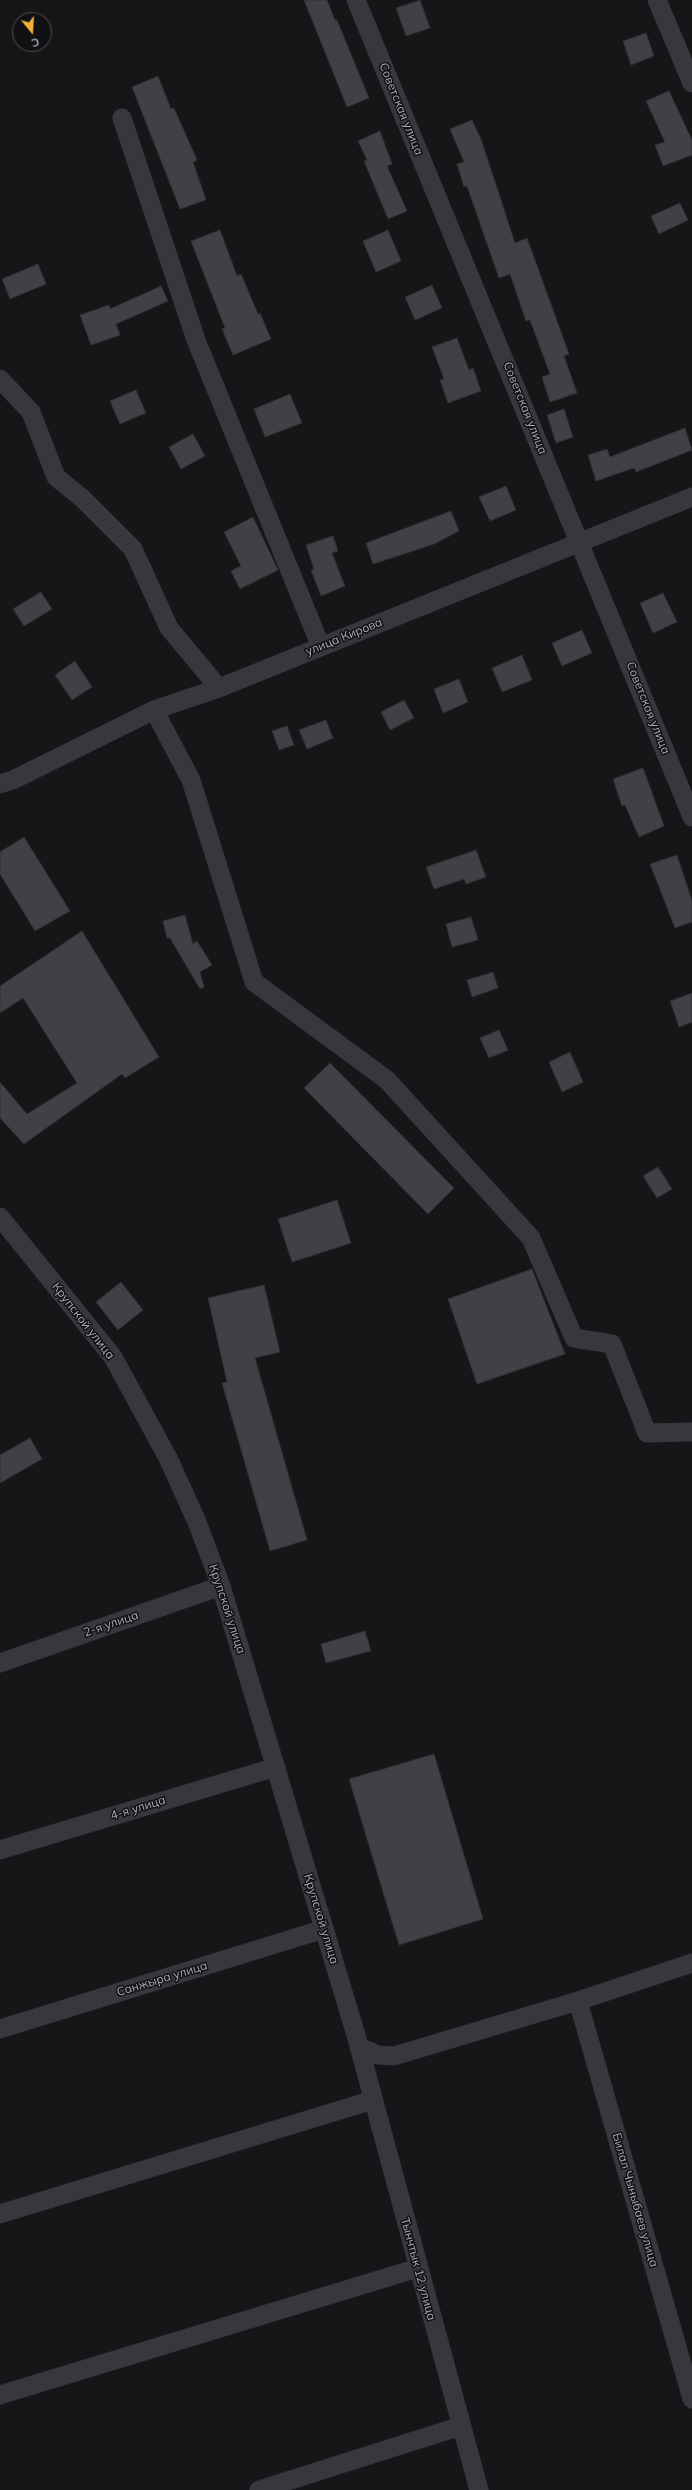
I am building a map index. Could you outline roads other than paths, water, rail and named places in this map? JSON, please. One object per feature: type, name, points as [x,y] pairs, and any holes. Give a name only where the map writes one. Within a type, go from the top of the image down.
[{"type":"street","name":"Советская улица","points":[[356,0],[692,817]]},
{"type":"street","points":[[657,0],[692,83]]},
{"type":"street","points":[[122,118],[196,340],[321,647]]},
{"type":"street","points":[[0,379],[31,412],[56,477],[82,498],[133,549],[169,628],[219,688]]},
{"type":"street","name":"улица Кирова","points":[[0,784],[13,780],[154,710],[219,688],[692,497]]},
{"type":"street","points":[[154,710],[191,780],[254,982],[387,1080],[531,1238],[574,1338],[612,1344],[647,1433],[692,1432]]},
{"type":"street","name":"Крупской улица","points":[[0,1217],[113,1357],[169,1460],[197,1522],[221,1586],[359,2047]]},
{"type":"street","name":"2-я улица","points":[[0,1663],[221,1586]]},
{"type":"street","name":"4-я улица","points":[[0,1850],[276,1767]]},
{"type":"street","name":"Санжыра улица","points":[[0,2029],[324,1928]]},
{"type":"street","points":[[359,2047],[378,2055],[394,2056],[578,2001],[692,1963]]},
{"type":"street","name":"Билал Чыныбаев улица","points":[[578,2001],[692,2399]]},
{"type":"street","name":"Тынчтык 12 улица","points":[[359,2047],[479,2490]]},
{"type":"street","points":[[0,2214],[373,2100]]},
{"type":"street","points":[[0,2394],[418,2268]]},
{"type":"street","points":[[259,2490],[461,2426]]}]
